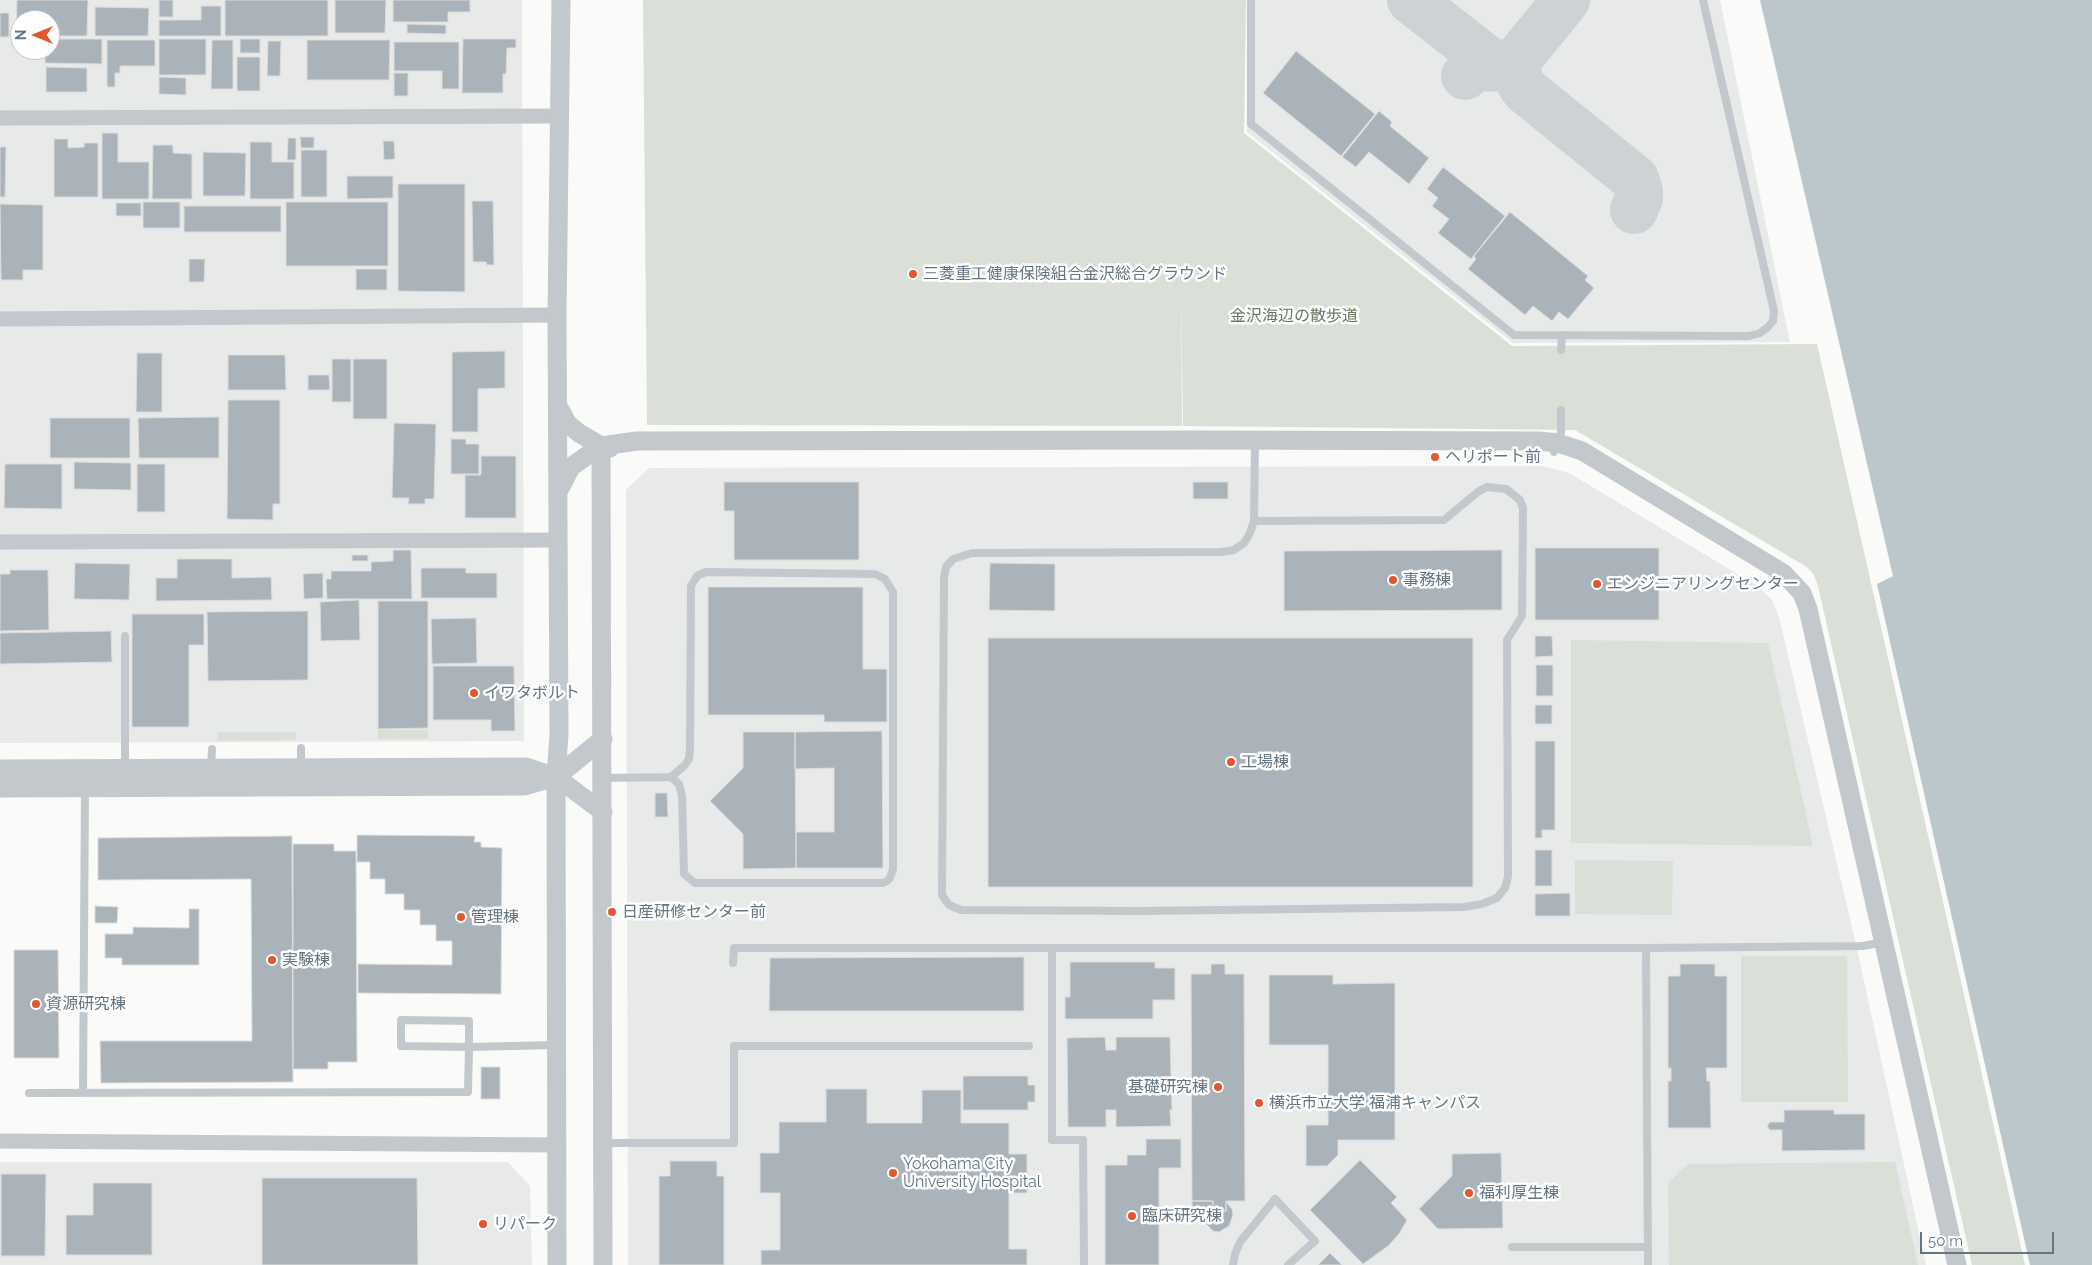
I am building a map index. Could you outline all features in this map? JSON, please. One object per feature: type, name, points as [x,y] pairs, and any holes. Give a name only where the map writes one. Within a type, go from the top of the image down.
[{"type":"street","points":[[557,1265],[556,777],[559,734],[557,315],[558,116],[561,0]]},
{"type":"street","points":[[0,118],[558,116]]},
{"type":"street","points":[[0,318],[557,315]]},
{"type":"street","points":[[558,406],[568,424],[579,434],[601,446],[636,452],[1255,446],[1556,448],[1578,460],[1772,580],[1783,589],[1791,600],[1797,613],[1958,1265]]},
{"type":"street","points":[[558,490],[571,466],[601,446]]},
{"type":"street","points":[[601,446],[604,1265]]},
{"type":"street","points":[[0,542],[558,540]]},
{"type":"street","points":[[0,788],[525,786],[556,777],[603,739]]},
{"type":"street","points":[[0,769],[526,768],[556,777],[603,812]]},
{"type":"street","points":[[1879,943],[1946,1265]]},
{"type":"street","points":[[0,1141],[557,1145]]},
{"type":"lane","points":[[1251,0],[1251,124],[1514,335],[1739,336],[1760,333],[1773,320],[1774,311],[1703,0]]},
{"type":"lane","points":[[1561,350],[1562,335]]},
{"type":"lane","points":[[1556,448],[1561,432],[1561,410]]},
{"type":"lane","points":[[1254,521],[1444,520],[1479,490],[1487,487],[1506,489],[1520,500],[1523,508],[1522,616],[1507,640],[1508,876],[1505,888],[1497,898],[1482,904],[1464,907],[960,910],[949,906],[942,895],[944,578],[946,567],[953,559],[972,553],[1222,552],[1234,550],[1244,543],[1254,521],[1255,446]]},
{"type":"lane","points":[[603,778],[671,777],[689,759],[691,586],[697,576],[706,572],[875,574],[885,579],[893,592],[893,868],[887,881],[883,883],[695,883],[684,874],[682,796],[679,784],[671,777]]},
{"type":"lane","points":[[125,636],[125,768]]},
{"type":"lane","points":[[211,768],[212,748]]},
{"type":"lane","points":[[301,748],[301,768]]},
{"type":"lane","points":[[83,1093],[84,788]]},
{"type":"lane","points":[[734,963],[734,948],[1646,948],[1879,943]]},
{"type":"lane","points":[[1052,948],[1052,1140],[1083,1140],[1084,1265]]},
{"type":"lane","points":[[1646,948],[1648,1265]]},
{"type":"lane","points":[[29,1094],[468,1092],[469,1047],[469,1021],[401,1020],[400,1046],[469,1047],[558,1045]]},
{"type":"lane","points":[[604,1143],[734,1142],[734,1046],[1029,1046]]},
{"type":"lane","points":[[1233,1265],[1240,1242],[1275,1199],[1315,1241],[1288,1265]]},
{"type":"lane","points":[[1512,1247],[1648,1247]]},
{"type":"shaded area","points":[[0,0],[522,0],[524,741],[0,743]]},
{"type":"shaded area","points":[[1248,0],[1720,0],[1790,342],[1513,343],[1247,132]]},
{"type":"shaded area","points":[[1760,0],[2092,0],[2092,1265],[2030,1265],[1877,584],[1893,576]]},
{"type":"shaded area","points":[[1542,466],[1569,473],[1759,587],[1772,600],[1779,617],[1855,940],[1926,1265],[628,1265],[626,490],[649,468]]},
{"type":"shaded area","points":[[0,1162],[508,1162],[530,1186],[532,1265],[0,1265]]},
{"type":"green space","name":"金沢海辺の散歩道","points":[[643,0],[1246,0],[1244,133],[1512,346],[1817,344],[2025,1265],[1972,1265],[1818,586],[1814,575],[1807,567],[1575,430],[1183,426],[1181,282],[1182,426],[647,425]]},
{"type":"green space","points":[[1571,640],[1768,643],[1813,846],[1571,843]]},
{"type":"green space","points":[[378,730],[428,730],[428,739],[378,739]]},
{"type":"green space","points":[[217,732],[296,732],[296,740],[218,741]]},
{"type":"green space","points":[[1575,860],[1673,861],[1672,915],[1575,914]]},
{"type":"green space","points":[[1741,956],[1847,956],[1848,1102],[1741,1102]]},
{"type":"green space","points":[[1895,1162],[1918,1265],[1669,1265],[1668,1183],[1688,1164]]},
{"type":"building","points":[[17,0],[88,0],[87,36],[60,36],[60,10],[17,10]]},
{"type":"building","points":[[159,0],[173,0],[173,17],[159,17]]},
{"type":"building","points":[[225,0],[328,0],[328,36],[225,36]]},
{"type":"building","points":[[335,0],[386,0],[385,33],[335,33]]},
{"type":"building","points":[[393,0],[470,0],[470,12],[448,12],[448,22],[393,22]]},
{"type":"building","points":[[201,6],[221,6],[221,36],[159,36],[159,20],[201,20]]},
{"type":"building","points":[[95,7],[149,8],[148,36],[95,36]]},
{"type":"building","points":[[0,13],[9,13],[9,37],[0,37]]},
{"type":"building","points":[[407,24],[446,25],[446,34],[407,33]]},
{"type":"building","points":[[60,39],[102,39],[102,64],[45,63],[45,60],[60,60]]},
{"type":"building","points":[[159,39],[206,39],[206,75],[159,75]]},
{"type":"building","points":[[240,39],[260,39],[260,53],[240,53]]},
{"type":"building","points":[[463,39],[516,39],[516,48],[507,48],[506,74],[503,74],[503,93],[462,93]]},
{"type":"building","points":[[107,40],[155,40],[155,66],[120,66],[120,73],[115,73],[115,87],[107,87]]},
{"type":"building","points":[[212,40],[233,40],[233,89],[211,89]]},
{"type":"building","points":[[307,40],[390,40],[389,80],[307,80]]},
{"type":"building","points":[[268,41],[281,41],[280,76],[267,76]]},
{"type":"building","points":[[394,42],[459,42],[459,89],[442,89],[442,71],[394,71]]},
{"type":"building","points":[[1296,51],[1375,114],[1341,156],[1263,93]]},
{"type":"building","points":[[237,57],[260,57],[260,91],[237,91]]},
{"type":"building","points":[[46,67],[87,68],[87,92],[46,92]]},
{"type":"building","points":[[394,73],[408,73],[408,96],[394,96]]},
{"type":"building","points":[[159,77],[186,78],[186,95],[159,94]]},
{"type":"building","points":[[1379,111],[1392,122],[1390,126],[1429,158],[1409,184],[1369,152],[1356,167],[1342,157]]},
{"type":"building","points":[[102,133],[118,133],[118,162],[149,162],[149,199],[102,199]]},
{"type":"building","points":[[300,137],[314,137],[314,148],[301,148]]},
{"type":"building","points":[[288,138],[296,138],[296,160],[287,160]]},
{"type":"building","points":[[54,139],[68,139],[68,148],[84,147],[84,143],[98,143],[98,197],[54,197]]},
{"type":"building","points":[[383,141],[394,141],[395,159],[384,160]]},
{"type":"building","points":[[250,142],[272,142],[272,162],[294,162],[294,199],[250,199]]},
{"type":"building","points":[[153,145],[173,145],[173,153],[192,154],[192,199],[152,199]]},
{"type":"building","points":[[0,147],[6,147],[5,197],[0,197]]},
{"type":"building","points":[[301,150],[327,150],[327,197],[301,197]]},
{"type":"building","points":[[203,152],[246,153],[245,196],[203,196]]},
{"type":"building","points":[[1443,167],[1505,216],[1471,259],[1438,233],[1449,219],[1432,206],[1438,198],[1427,189]]},
{"type":"building","points":[[347,176],[393,176],[393,198],[347,199]]},
{"type":"building","points":[[398,184],[465,184],[465,292],[398,291]]},
{"type":"building","points":[[472,201],[493,201],[494,265],[487,265],[486,262],[473,262]]},
{"type":"building","points":[[143,202],[180,202],[180,228],[143,228]]},
{"type":"building","points":[[286,202],[388,202],[388,266],[286,266]]},
{"type":"building","points":[[116,203],[141,203],[141,216],[116,216]]},
{"type":"building","points":[[0,204],[43,205],[43,270],[23,270],[23,280],[1,280]]},
{"type":"building","points":[[184,206],[281,206],[281,232],[184,232]]},
{"type":"building","points":[[1510,212],[1588,276],[1585,280],[1594,288],[1568,319],[1559,312],[1552,321],[1533,306],[1525,315],[1468,269],[1476,259],[1474,256]]},
{"type":"building","points":[[189,259],[205,259],[204,282],[189,282]]},
{"type":"building","points":[[356,269],[387,269],[387,290],[356,290]]},
{"type":"building","points":[[505,351],[505,388],[478,389],[478,432],[452,432],[452,352]]},
{"type":"building","points":[[137,353],[162,353],[162,412],[136,412]]},
{"type":"building","points":[[228,355],[285,355],[286,390],[228,390]]},
{"type":"building","points":[[332,359],[351,359],[351,402],[332,402]]},
{"type":"building","points":[[353,359],[387,359],[387,419],[353,419]]},
{"type":"building","points":[[308,375],[329,375],[330,390],[308,390]]},
{"type":"building","points":[[228,400],[280,400],[280,504],[273,504],[273,520],[227,519]]},
{"type":"building","points":[[219,417],[219,458],[139,458],[138,418]]},
{"type":"building","points":[[50,418],[130,418],[130,458],[50,458]]},
{"type":"building","points":[[394,423],[436,424],[434,499],[425,499],[425,504],[408,504],[409,498],[392,498]]},
{"type":"building","points":[[451,439],[466,439],[466,444],[479,444],[479,474],[451,474]]},
{"type":"building","points":[[481,456],[516,456],[516,518],[465,518],[465,475],[481,475]]},
{"type":"building","points":[[74,462],[131,463],[131,490],[74,489]]},
{"type":"building","points":[[5,464],[62,464],[62,509],[4,508]]},
{"type":"building","points":[[137,464],[165,464],[165,512],[137,512]]},
{"type":"building","points":[[724,482],[859,482],[859,560],[734,560],[734,511],[724,511]]},
{"type":"building","points":[[1193,482],[1228,482],[1228,499],[1193,499]]},
{"type":"building","name":"エンジニアリングセンター","points":[[1535,548],[1659,548],[1659,620],[1535,620]]},
{"type":"building","points":[[393,550],[411,550],[412,599],[327,599],[326,579],[331,579],[331,571],[371,571],[371,562],[393,561]]},
{"type":"building","name":"事務棟","points":[[1502,550],[1502,610],[1284,611],[1284,551]]},
{"type":"building","points":[[352,555],[368,555],[368,561],[352,561]]},
{"type":"building","points":[[177,559],[232,559],[232,578],[271,577],[272,600],[156,601],[156,578],[177,578]]},
{"type":"building","points":[[75,563],[130,564],[129,600],[74,599]]},
{"type":"building","points":[[990,563],[1055,564],[1055,611],[989,610]]},
{"type":"building","points":[[421,568],[466,568],[466,573],[497,573],[497,598],[421,598]]},
{"type":"building","points":[[10,570],[48,570],[49,630],[0,631],[0,574],[10,574]]},
{"type":"building","points":[[323,573],[323,598],[304,599],[303,574]]},
{"type":"building","points":[[708,587],[863,587],[863,669],[887,669],[887,722],[824,722],[824,715],[708,715]]},
{"type":"building","points":[[359,600],[360,640],[321,641],[320,602]]},
{"type":"building","points":[[378,601],[428,601],[428,728],[378,729]]},
{"type":"building","points":[[308,611],[308,680],[208,681],[207,612]]},
{"type":"building","points":[[132,614],[204,614],[204,645],[189,645],[189,727],[132,727]]},
{"type":"building","points":[[476,618],[477,663],[432,664],[431,619]]},
{"type":"building","points":[[111,631],[112,662],[0,664],[0,633]]},
{"type":"building","points":[[1535,636],[1552,636],[1553,656],[1535,657]]},
{"type":"building","name":"工場棟","points":[[988,638],[1473,638],[1473,887],[988,887]]},
{"type":"building","points":[[1536,665],[1553,665],[1553,696],[1536,696]]},
{"type":"building","name":"イワタボルト","points":[[433,666],[514,666],[515,731],[491,731],[491,720],[433,720]]},
{"type":"building","points":[[1535,705],[1552,705],[1552,724],[1535,724]]},
{"type":"building","points":[[882,731],[883,868],[796,868],[796,832],[834,832],[834,768],[795,769],[795,732]]},
{"type":"building","points":[[743,732],[795,732],[796,868],[743,869],[743,834],[710,801],[743,768]]},
{"type":"building","points":[[1535,741],[1555,741],[1555,830],[1542,830],[1542,838],[1535,838]]},
{"type":"building","points":[[655,793],[667,793],[668,817],[655,817]]},
{"type":"building","name":"管理棟","points":[[357,835],[475,836],[474,842],[481,842],[481,847],[502,848],[501,994],[358,993],[358,964],[452,965],[452,941],[436,941],[436,925],[420,925],[420,910],[404,910],[404,894],[385,894],[385,879],[370,879],[370,862],[357,862]]},
{"type":"building","name":"実験棟","points":[[292,836],[293,1082],[101,1083],[100,1041],[252,1041],[251,879],[98,880],[98,838]]},
{"type":"building","points":[[293,844],[334,844],[334,851],[356,851],[357,1062],[328,1062],[328,1069],[293,1069]]},
{"type":"building","points":[[1535,850],[1552,850],[1552,886],[1535,886]]},
{"type":"building","points":[[1570,893],[1570,916],[1535,916],[1535,894]]},
{"type":"building","points":[[95,906],[118,907],[117,923],[95,923]]},
{"type":"building","points":[[189,909],[199,909],[199,965],[122,965],[122,958],[105,958],[105,934],[133,934],[133,927],[189,928]]},
{"type":"building","name":"資源研究棟","points":[[14,950],[58,950],[59,1058],[14,1058]]},
{"type":"building","points":[[1024,957],[1024,1011],[769,1011],[770,958]]},
{"type":"building","points":[[1070,962],[1155,962],[1155,968],[1175,968],[1175,1000],[1153,1000],[1153,1019],[1065,1019],[1065,997],[1070,997]]},
{"type":"building","name":"基礎研究棟","points":[[1211,964],[1225,964],[1225,974],[1244,974],[1245,1201],[1226,1201],[1226,1211],[1213,1211],[1213,1201],[1192,1201],[1191,974],[1211,974]]},
{"type":"building","points":[[1680,964],[1715,964],[1715,976],[1727,976],[1727,1068],[1706,1068],[1707,1081],[1710,1081],[1711,1128],[1668,1128],[1668,1081],[1671,1081],[1671,1068],[1668,1068],[1668,976],[1680,976]]},
{"type":"building","points":[[1269,975],[1333,975],[1333,984],[1395,983],[1395,1140],[1338,1140],[1338,1155],[1327,1166],[1306,1166],[1306,1125],[1328,1125],[1328,1045],[1269,1045]]},
{"type":"building","points":[[1105,1037],[1106,1050],[1116,1050],[1116,1037],[1170,1037],[1171,1126],[1116,1127],[1116,1110],[1106,1110],[1106,1127],[1068,1127],[1067,1038]]},
{"type":"building","points":[[481,1067],[500,1067],[500,1099],[481,1099]]},
{"type":"building","points":[[963,1076],[1028,1076],[1028,1085],[1035,1085],[1035,1102],[1028,1102],[1028,1110],[963,1110]]},
{"type":"building","name":"Yokohama City University Hospital","points":[[826,1089],[867,1089],[867,1123],[922,1123],[922,1090],[961,1090],[961,1123],[1009,1123],[1009,1154],[1027,1154],[1027,1193],[1009,1193],[1009,1249],[1027,1249],[1027,1265],[761,1265],[761,1250],[780,1250],[780,1193],[760,1193],[760,1153],[779,1153],[779,1122],[826,1122]]},
{"type":"building","points":[[1784,1110],[1834,1110],[1834,1114],[1865,1114],[1865,1150],[1782,1151],[1782,1130],[1770,1130],[1767,1126],[1770,1122],[1784,1122]]},
{"type":"building","name":"臨床研究棟","points":[[1146,1139],[1181,1139],[1181,1168],[1159,1168],[1159,1265],[1105,1265],[1105,1165],[1127,1165],[1127,1155],[1146,1155]]},
{"type":"building","name":"福利厚生棟","points":[[1501,1153],[1503,1228],[1438,1229],[1419,1209],[1452,1176],[1452,1154]]},
{"type":"building","points":[[1360,1160],[1397,1197],[1391,1203],[1407,1220],[1399,1234],[1388,1246],[1363,1264],[1310,1210]]},
{"type":"building","points":[[670,1161],[717,1161],[717,1176],[724,1176],[724,1265],[659,1265],[659,1176],[670,1176]]},
{"type":"building","points":[[1,1174],[46,1174],[45,1256],[1,1256]]},
{"type":"building","points":[[262,1178],[417,1178],[418,1265],[262,1265]]},
{"type":"building","points":[[93,1183],[152,1183],[152,1255],[66,1255],[66,1215],[93,1215]]},
{"type":"building","points":[[1192,1201],[1213,1201],[1213,1211],[1226,1211],[1226,1202],[1232,1209],[1233,1215],[1229,1226],[1219,1232],[1213,1231],[1192,1210]]},
{"type":"building","points":[[1330,1253],[1342,1265],[1318,1265]]},
{"type":"taxiway","points":[[1411,0],[1489,61],[1502,65],[1516,61]]},
{"type":"taxiway","points":[[1465,76],[1471,70],[1482,67],[1502,68],[1514,64],[1566,0]]},
{"type":"taxiway","points":[[1519,60],[1517,66],[1518,79],[1525,90],[1635,179],[1639,198],[1634,210]]},
{"type":"place","name":"三菱重工健康保険組合金沢総合グラウンド","points":[[913,274]]},
{"type":"place","name":"ヘリポート前","points":[[1435,457]]},
{"type":"place","name":"事務棟","points":[[1393,580]]},
{"type":"place","name":"エンジニアリングセンター","points":[[1597,584]]},
{"type":"place","name":"イワタボルト","points":[[474,693]]},
{"type":"place","name":"工場棟","points":[[1231,762]]},
{"type":"place","name":"日産研修センター前","points":[[612,912]]},
{"type":"place","name":"管理棟","points":[[461,917]]},
{"type":"place","name":"実験棟","points":[[272,960]]},
{"type":"place","name":"資源研究棟","points":[[36,1004]]},
{"type":"place","name":"基礎研究棟","points":[[1218,1087]]},
{"type":"place","name":"横浜市立大学 福浦キャンパス","points":[[1259,1103]]},
{"type":"place","name":"Yokohama City University Hospital","points":[[893,1173]]},
{"type":"place","name":"福利厚生棟","points":[[1469,1193]]},
{"type":"place","name":"臨床研究棟","points":[[1132,1216]]},
{"type":"place","name":"リパーク","points":[[483,1224]]}]
